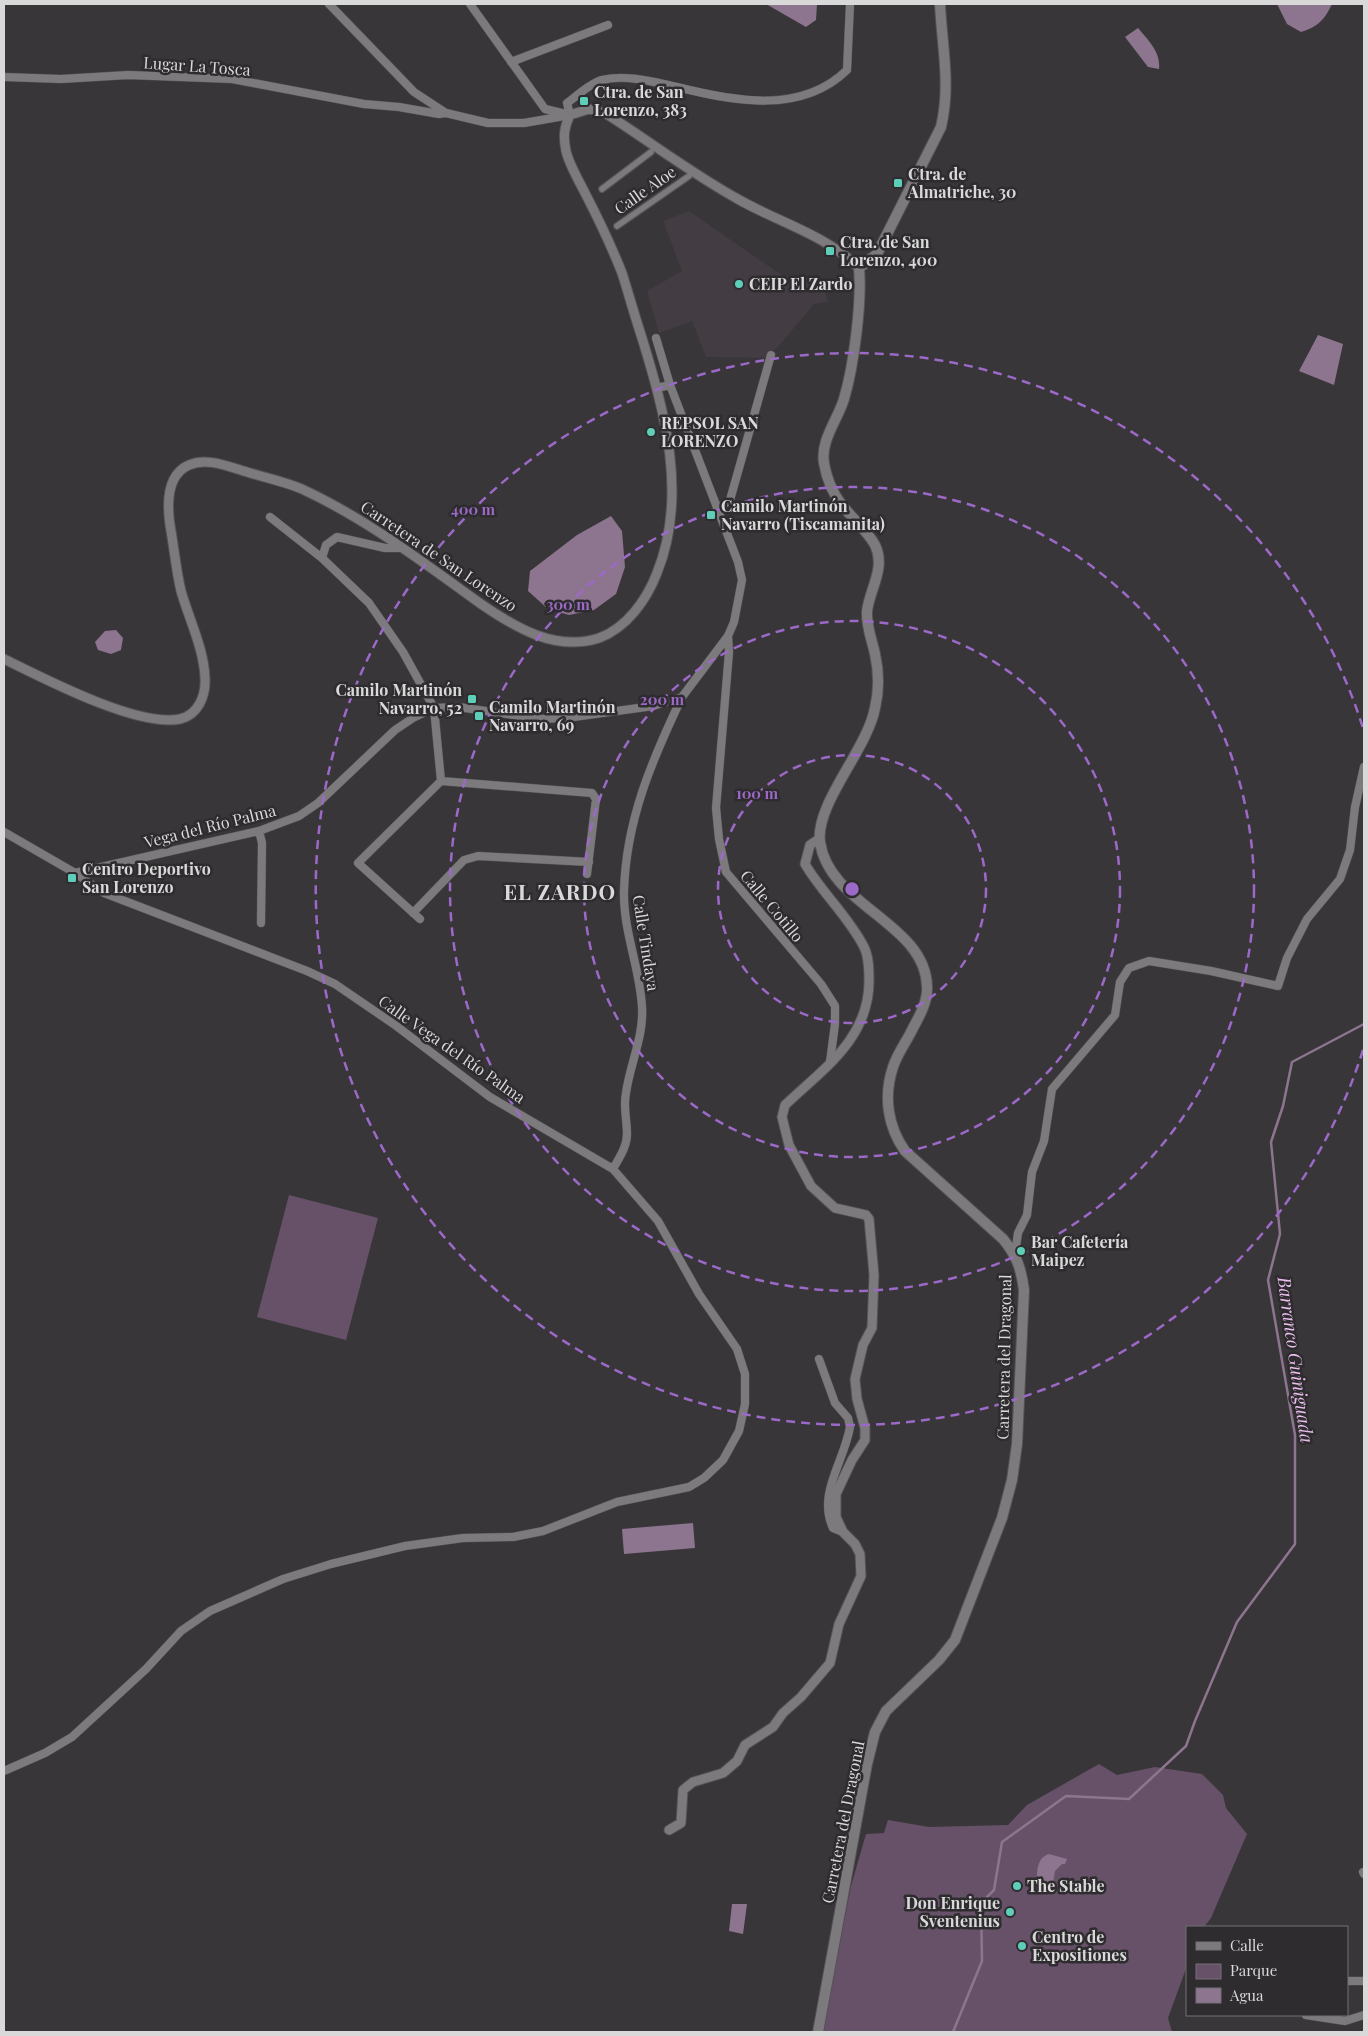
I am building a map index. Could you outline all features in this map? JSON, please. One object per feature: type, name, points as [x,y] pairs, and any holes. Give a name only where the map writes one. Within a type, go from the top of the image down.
[{"type":"main road","points":[[819,839],[822,821],[832,797],[864,741],[875,708],[878,679],[867,614],[870,596],[878,574],[879,559],[875,545],[844,509],[830,486],[823,461],[827,440],[844,402],[848,384],[861,290],[859,268],[877,254],[941,127],[946,104],[947,72],[940,4]]},
{"type":"main road","name":"Carretera del Dragonal","points":[[818,2032],[867,1764],[875,1732],[886,1711],[939,1660],[955,1640],[1002,1518],[1012,1480],[1017,1444],[1024,1290],[1021,1268],[1015,1254],[1003,1239],[905,1151],[894,1136],[889,1116],[888,1092],[893,1067],[920,1017],[928,990],[926,969],[914,949],[843,886],[832,872],[822,854],[819,839]]},
{"type":"street","points":[[329,4],[414,92],[446,113],[488,122],[524,123],[590,109],[605,113],[737,198],[815,236],[845,254],[859,268]]},
{"type":"street","points":[[470,4],[545,109],[570,114]]},
{"type":"street","points":[[570,114],[567,103],[600,81],[617,78],[656,82],[724,98],[755,101],[796,98],[833,84],[847,70],[850,4]]},
{"type":"street","points":[[511,62],[608,25]]},
{"type":"street","name":"Lugar La Tosca","points":[[4,76],[61,79],[128,75],[232,79],[364,104],[399,107],[439,114],[446,113]]},
{"type":"street","name":"Carretera de San Lorenzo","points":[[4,659],[68,690],[124,711],[160,719],[181,719],[196,711],[203,696],[205,678],[180,588],[168,512],[170,489],[178,473],[190,465],[210,461],[301,488],[348,513],[403,548],[498,616],[534,635],[560,642],[583,643],[605,636],[631,616],[651,589],[663,560],[669,531],[672,468],[668,437],[657,388],[622,274],[601,225],[566,154],[565,125],[570,114]]},
{"type":"street","points":[[602,188],[651,152]]},
{"type":"street","name":"Calle Aloe","points":[[617,226],[689,176]]},
{"type":"street","points":[[656,338],[670,385],[738,562],[742,580],[734,622],[728,636]]},
{"type":"street","points":[[717,509],[730,500],[771,355]]},
{"type":"street","points":[[657,388],[670,385]]},
{"type":"street","points":[[270,517],[322,558],[369,603],[403,652],[434,708],[441,781]]},
{"type":"street","points":[[322,558],[326,545],[337,537],[385,548],[403,548]]},
{"type":"street","name":"Calle Tindaya","points":[[614,1169],[625,1147],[627,1134],[624,1103],[641,1026],[640,988],[625,907],[624,890],[634,817],[653,758],[682,696],[728,636]]},
{"type":"street","name":"Calle Cotillo","points":[[728,636],[729,652],[725,716],[716,808],[719,839],[726,872],[821,984],[835,1006],[835,1024],[830,1062]]},
{"type":"street","points":[[434,708],[458,707],[541,718],[566,718],[653,706],[682,696]]},
{"type":"street","name":"Vega del Río Palma","points":[[75,873],[259,831],[299,816],[318,803],[395,730],[413,718],[434,708]]},
{"type":"street","points":[[1015,1254],[1018,1233],[1026,1215],[1032,1172],[1044,1140],[1052,1089],[1115,1014],[1120,982],[1129,968],[1149,961],[1211,971],[1278,986],[1287,958],[1308,919],[1340,878],[1350,850],[1355,807],[1364,767]]},
{"type":"street","points":[[587,874],[589,862],[596,799],[592,792],[441,781],[358,863],[417,916],[464,860],[478,856],[589,862]]},
{"type":"street","points":[[259,831],[262,843],[261,923]]},
{"type":"street","name":"Calle Vega del Río Palma","points":[[4,832],[75,873],[104,893],[307,971],[335,984],[395,1025],[490,1096],[614,1169],[658,1221],[699,1294],[737,1349],[745,1374],[745,1404],[739,1431],[723,1460],[704,1478],[689,1487],[617,1502],[542,1532],[513,1537],[463,1538],[405,1546],[331,1564],[291,1577],[210,1611],[181,1631],[146,1669],[72,1737],[45,1753],[4,1771]]},
{"type":"street","points":[[669,1830],[681,1823],[682,1790],[693,1782],[723,1773],[737,1761],[745,1745],[774,1728],[783,1713],[801,1697],[830,1663],[839,1624],[861,1576],[860,1554],[855,1544],[843,1532],[836,1517],[836,1494],[852,1460],[865,1440],[865,1428],[857,1399],[855,1379],[863,1345],[872,1328],[874,1275],[869,1219],[866,1214],[835,1208],[811,1186],[789,1145],[782,1118],[785,1105],[848,1046],[863,1018],[869,993],[869,967],[865,948],[805,864],[810,845],[819,839]]},
{"type":"street","points":[[819,1359],[835,1403],[848,1418],[850,1426],[827,1502],[828,1517],[833,1528],[843,1532]]},
{"type":"street","points":[[1348,1981],[1364,1980]]},
{"type":"street","points":[[1312,2016],[1345,2021],[1364,2015]]},
{"type":"shaded area","name":"CEIP El Zardo","points":[[689,211],[783,276],[809,277],[825,290],[828,302],[814,304],[778,347],[764,358],[706,357],[692,321],[659,333],[647,291],[682,271],[663,221]]},
{"type":"green space","points":[[289,1195],[378,1218],[346,1340],[257,1317]]},
{"type":"green space","points":[[1099,1764],[1117,1775],[1155,1767],[1202,1774],[1223,1795],[1226,1808],[1247,1834],[1211,1918],[1205,1926],[1186,1926],[1186,1969],[1168,2018],[1172,2032],[822,2032],[851,1886],[866,1834],[884,1833],[888,1820],[929,1827],[1008,1825],[1027,1805]]},
{"type":"water","points":[[766,4],[817,4],[816,20],[806,27]]},
{"type":"water","points":[[1277,4],[1332,4],[1320,22],[1312,28],[1301,32],[1287,24]]},
{"type":"water","points":[[1138,28],[1156,52],[1159,69],[1148,67],[1125,37]]},
{"type":"water","points":[[1318,335],[1343,344],[1334,385],[1299,371]]},
{"type":"water","points":[[611,516],[622,531],[625,567],[616,594],[594,610],[569,615],[548,609],[528,591],[530,571],[577,535]]},
{"type":"water","points":[[116,630],[123,638],[121,650],[111,654],[98,650],[95,642],[105,631]]},
{"type":"water","points":[[693,1523],[695,1548],[624,1554],[622,1529]]},
{"type":"water","points":[[1049,1854],[1067,1859],[1065,1864],[1062,1864],[1055,1871],[1053,1883],[1041,1886],[1037,1884],[1039,1862]]},
{"type":"water","points":[[732,1904],[747,1904],[743,1934],[729,1931]]},
{"type":"waterway","name":"Barranco Guiniguada","points":[[953,2032],[982,1961],[981,1903],[994,1890],[1002,1842],[1066,1796],[1129,1799],[1186,1746],[1237,1622],[1295,1544],[1295,1435],[1268,1280],[1280,1234],[1271,1142],[1283,1106],[1292,1062],[1364,1024]]},
{"type":"place","name":"Ctra. de San Lorenzo, 383","points":[[584,101]]},
{"type":"place","name":"Ctra. de Almatriche, 30","points":[[898,183]]},
{"type":"place","name":"Ctra. de San Lorenzo, 400","points":[[830,251]]},
{"type":"place","name":"CEIP El Zardo","points":[[739,284]]},
{"type":"place","name":"REPSOL SAN LORENZO","points":[[651,432]]},
{"type":"place","name":"Camilo Martinón Navarro (Tiscamanita)","points":[[711,515]]},
{"type":"place","name":"Camilo Martinón Navarro, 52","points":[[472,699]]},
{"type":"place","name":"Camilo Martinón Navarro, 69","points":[[479,716]]},
{"type":"place","name":"Centro Deportivo San Lorenzo","points":[[72,878]]},
{"type":"place","name":"Bar Cafetería Maipez","points":[[1021,1251]]},
{"type":"place","name":"The Stable","points":[[1017,1886]]},
{"type":"place","name":"Don Enrique Sventenius","points":[[1010,1912]]},
{"type":"place","name":"Centro de Expositiones","points":[[1022,1946]]},
{"type":"district","name":"EL ZARDO","points":[[560,893]]}]
